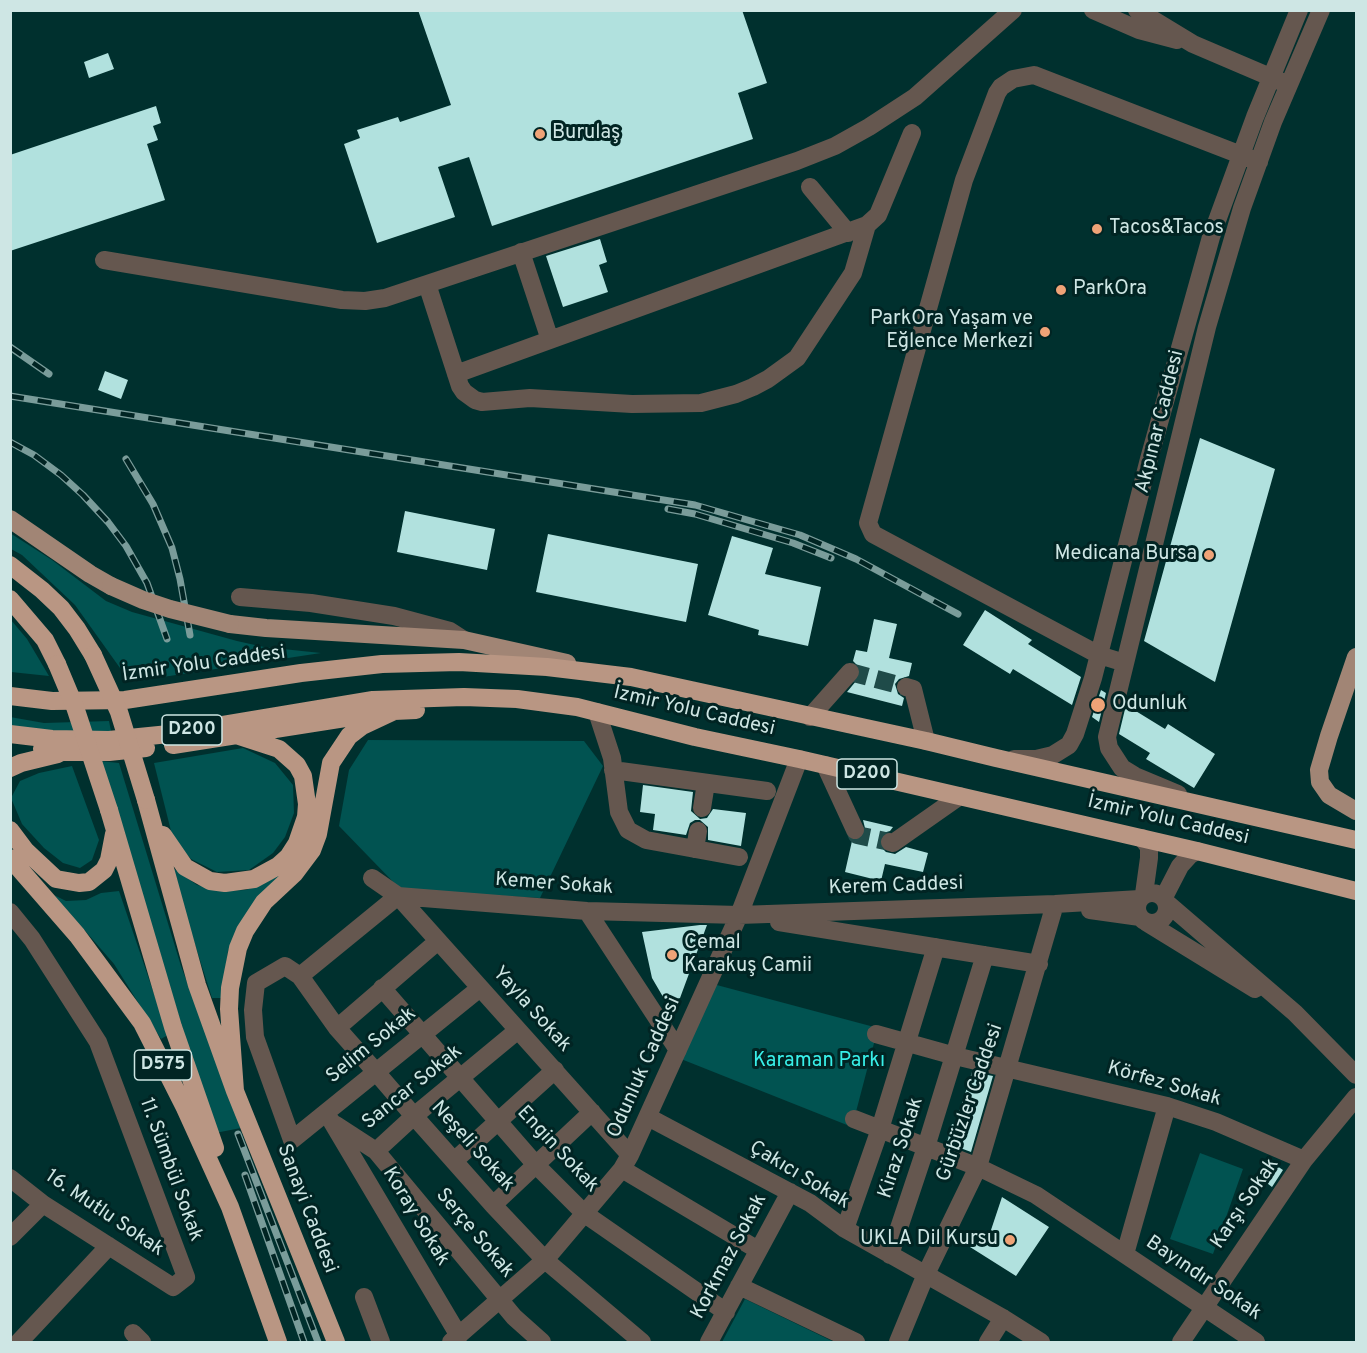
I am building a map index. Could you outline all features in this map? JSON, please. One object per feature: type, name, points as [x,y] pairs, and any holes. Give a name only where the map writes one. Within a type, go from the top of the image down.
[{"type":"highway","name":"D575","points":[[12,566],[61,608],[78,629],[93,655],[119,712],[149,808],[198,985],[235,1091]]},
{"type":"highway","points":[[10,599],[45,640],[75,707],[109,810],[173,1027],[218,1157],[263,1302]]},
{"type":"highway","name":"İzmir Yolu Caddesi","points":[[10,696],[52,701],[125,700],[301,673],[382,664],[459,662],[525,665],[631,677],[926,741],[1356,840]]},
{"type":"highway","points":[[10,689],[52,701]]},
{"type":"highway","name":"İzmir Yolu Caddesi","points":[[10,734],[52,739],[110,740],[169,734],[373,700],[517,699],[597,712],[695,737],[1142,838],[1356,891]]},
{"type":"highway","points":[[10,744],[67,752],[109,753],[237,736],[394,711],[550,703]]},
{"type":"highway","points":[[235,1091],[229,1009],[230,988],[238,948],[245,931],[264,902],[294,874],[312,850],[318,834],[327,777],[331,763],[339,749],[349,736],[362,726],[394,711]]},
{"type":"highway","points":[[149,808],[175,855],[185,867],[210,881],[225,884],[254,879],[278,866],[288,857],[297,843],[306,817],[307,804],[303,776],[297,765],[279,749],[237,736]]},
{"type":"highway","points":[[10,768],[21,763],[67,752]]},
{"type":"highway","points":[[10,830],[25,850],[56,879],[78,883],[89,882],[104,870],[109,860],[114,829]]},
{"type":"highway","name":"D575","points":[[10,858],[77,935],[142,1023],[185,1108],[230,1207],[278,1342]]},
{"type":"highway","name":"Sanayi Caddesi","points":[[235,1091],[336,1342]]},
{"type":"main road","points":[[10,519],[111,586],[170,609],[230,624],[266,628],[464,640],[631,677]]},
{"type":"main road","points":[[1356,657],[1320,770],[1320,782],[1329,795],[1356,811]]},
{"type":"street","points":[[104,260],[342,300],[365,302],[385,298],[797,161],[835,146],[869,128],[915,97],[1012,10]]},
{"type":"street","points":[[1093,10],[1139,30],[1193,44]]},
{"type":"street","points":[[1137,10],[1193,44],[1289,86]]},
{"type":"street","name":"Akpınar Caddesi","points":[[996,758],[1036,759],[1053,755],[1069,745],[1075,734],[1099,655],[1149,459],[1211,237],[1271,77],[1299,10]]},
{"type":"street","name":"Akpınar Caddesi","points":[[1199,803],[1135,776],[1122,768],[1109,748],[1107,737],[1207,327],[1242,208],[1273,122],[1321,10]]},
{"type":"street","points":[[1125,663],[1099,655],[873,534],[868,523],[961,192],[997,93],[1007,82],[1034,75],[1259,162]]},
{"type":"street","points":[[456,374],[867,225],[878,215],[912,133]]},
{"type":"street","points":[[810,187],[848,232]]},
{"type":"street","points":[[427,284],[456,374],[464,392],[469,397],[482,402],[530,398],[632,405],[683,404],[736,394],[768,379],[797,358],[853,273],[867,225]]},
{"type":"street","points":[[521,252],[550,340]]},
{"type":"street","points":[[240,597],[311,603],[394,616],[450,631],[464,640]]},
{"type":"street","points":[[810,717],[850,672]]},
{"type":"street","points":[[906,687],[913,689],[926,741]]},
{"type":"street","points":[[597,712],[612,758],[619,812],[628,830],[646,840],[696,840],[739,857]]},
{"type":"street","name":"Odunluk Caddesi","points":[[455,1339],[545,1260],[626,1162],[739,915],[798,759]]},
{"type":"street","points":[[825,765],[855,830]]},
{"type":"street","points":[[613,770],[767,791]]},
{"type":"street","points":[[702,808],[706,783]]},
{"type":"street","points":[[890,842],[893,843],[960,796]]},
{"type":"street","points":[[1142,838],[1149,847],[1149,858],[1137,912],[1143,920],[1151,923],[1163,920],[1168,909],[1166,900],[1180,866],[1197,851]]},
{"type":"street","points":[[300,976],[398,896],[372,878]]},
{"type":"street","name":"Kerem Caddesi","points":[[739,915],[1055,904],[1142,897],[1151,892],[1158,893],[1295,1013],[1356,1075]]},
{"type":"street","name":"Kemer Sokak","points":[[398,896],[587,911],[739,915]]},
{"type":"street","name":"Yayla Sokak","points":[[398,896],[592,1112],[626,1162],[758,1250]]},
{"type":"street","name":"Kerem Caddesi","points":[[1055,904],[1143,920],[1295,1013]]},
{"type":"street","name":"Gürbüzler Caddesi","points":[[898,1342],[926,1274],[978,1167],[1055,904]]},
{"type":"street","points":[[587,911],[678,1050]]},
{"type":"street","name":"11. Sümbül Sokak","points":[[10,912],[32,939],[98,1042],[186,1277],[173,1287]]},
{"type":"street","points":[[739,915],[1039,964]]},
{"type":"street","points":[[337,1028],[438,941]]},
{"type":"street","points":[[846,1229],[880,1129],[936,947]]},
{"type":"street","name":"Kiraz Sokak","points":[[890,1255],[955,1056],[985,955]]},
{"type":"street","name":"Neşeli Sokak","points":[[292,1140],[255,1036],[253,1010],[256,983],[285,966],[300,976],[337,1028],[493,1205],[545,1260],[642,1342]]},
{"type":"street","name":"Engin Sokak","points":[[382,988],[536,1165],[585,1214],[726,1312]]},
{"type":"street","name":"Selim Sokak","points":[[292,1140],[480,988]]},
{"type":"street","name":"Sancar Sokak","points":[[332,1122],[376,1151],[414,1116],[518,1030]]},
{"type":"street","points":[[876,1034],[1008,1068]]},
{"type":"street","name":"Körfez Sokak","points":[[1008,1068],[1167,1106],[1216,1122],[1304,1160]]},
{"type":"street","points":[[454,1161],[555,1070]]},
{"type":"street","name":"Karşı Sokak","points":[[1181,1342],[1304,1160],[1356,1097]]},
{"type":"street","name":"Bayındır Sokak","points":[[1125,1254],[1167,1106]]},
{"type":"street","points":[[493,1205],[592,1112]]},
{"type":"street","name":"Çakıcı Sokak","points":[[648,1117],[810,1203],[846,1229],[1041,1342]]},
{"type":"street","name":"Bayındır Sokak","points":[[854,1119],[978,1167],[1036,1195],[1256,1342]]},
{"type":"street","name":"Koray Sokak","points":[[332,1122],[455,1339]]},
{"type":"street","name":"Serçe Sokak","points":[[376,1151],[514,1317],[542,1342]]},
{"type":"street","name":"16. Mutlu Sokak","points":[[10,1178],[43,1204],[173,1287]]},
{"type":"street","name":"Korkmaz Sokak","points":[[709,1342],[790,1192]]},
{"type":"street","points":[[10,1237],[43,1204]]},
{"type":"street","points":[[19,1342],[109,1246]]},
{"type":"street","points":[[739,1286],[856,1342]]},
{"type":"street","points":[[364,1297],[381,1342]]},
{"type":"street","points":[[988,1342],[1003,1318]]},
{"type":"green space","points":[[10,533],[52,560],[106,601],[132,612],[264,647],[321,653],[130,682],[75,605],[22,555],[11,549]]},
{"type":"green space","points":[[11,620],[27,639],[49,676],[11,672]]},
{"type":"green space","points":[[10,717],[44,723],[109,721],[111,731],[58,734],[11,726]]},
{"type":"green space","points":[[368,740],[584,741],[603,766],[540,898],[401,890],[339,826],[349,770]]},
{"type":"green space","points":[[243,748],[275,763],[293,785],[294,813],[285,837],[273,853],[249,870],[217,872],[191,859],[173,839],[154,763]]},
{"type":"green space","points":[[100,761],[119,763],[181,966],[241,1128],[215,1133]]},
{"type":"green space","points":[[72,766],[99,840],[92,860],[80,868],[63,863],[44,848],[22,824],[11,798],[20,781],[39,773]]},
{"type":"green space","points":[[170,866],[197,885],[223,891],[246,890],[282,874],[241,922],[228,951],[221,998],[212,998]]},
{"type":"green space","points":[[119,891],[168,1035],[161,1039],[114,964],[54,895],[66,901],[86,900],[101,893]]},
{"type":"green space","name":"Karaman Parkı","points":[[713,984],[878,1028],[852,1127],[681,1059]]},
{"type":"green space","points":[[1200,1153],[1243,1169],[1213,1254],[1170,1239]]},
{"type":"green space","points":[[745,1299],[834,1342],[722,1342]]},
{"type":"building","name":"Burulaş","points":[[418,10],[742,10],[767,83],[738,93],[753,139],[492,226],[469,157],[438,167],[455,217],[377,243],[344,144],[360,138],[357,130],[398,117],[400,122],[451,105]]},
{"type":"building","points":[[108,53],[114,69],[89,78],[84,62]]},
{"type":"building","points":[[156,106],[161,123],[153,126],[158,140],[147,144],[165,200],[10,251],[10,155]]},
{"type":"building","points":[[600,239],[607,262],[599,265],[608,292],[563,307],[546,256]]},
{"type":"building","points":[[105,371],[128,380],[121,399],[98,390]]},
{"type":"building","name":"Medicana Bursa","points":[[1200,438],[1275,469],[1215,682],[1144,641]]},
{"type":"building","points":[[405,511],[495,529],[487,570],[397,552]]},
{"type":"building","points":[[548,534],[698,564],[686,622],[536,592]]},
{"type":"building","points":[[732,536],[773,548],[765,574],[821,587],[808,646],[758,635],[759,630],[708,615]]},
{"type":"building","points":[[985,610],[1032,640],[1028,644],[1081,677],[1072,705],[1013,669],[1010,674],[963,645]]},
{"type":"building","points":[[874,619],[897,624],[889,658],[912,663],[909,676],[899,679],[895,684],[898,694],[904,698],[902,706],[847,692],[861,675],[860,668],[853,661],[856,650],[867,652]]},
{"type":"building","points":[[1101,690],[1106,693],[1099,722],[1092,717]]},
{"type":"building","points":[[1126,705],[1165,729],[1168,724],[1215,754],[1194,788],[1146,759],[1150,753],[1119,734]]},
{"type":"building","points":[[643,785],[693,792],[691,811],[700,819],[707,818],[713,809],[746,813],[741,846],[708,840],[708,827],[700,820],[690,823],[686,835],[653,830],[655,814],[640,812]]},
{"type":"building","points":[[863,820],[893,827],[890,831],[883,833],[879,839],[879,845],[886,852],[895,854],[906,847],[928,853],[923,872],[885,864],[881,881],[845,872],[852,841],[860,840],[866,832]]},
{"type":"building","name":"Cemal Karakuş Camii","points":[[707,925],[680,998],[666,1002],[652,978],[642,932]]},
{"type":"building","points":[[972,1072],[993,1076],[971,1152],[947,1143]]},
{"type":"building","points":[[1274,1164],[1283,1170],[1272,1187],[1263,1180]]},
{"type":"building","name":"UKLA Dil Kursu","points":[[1002,1197],[1049,1227],[1016,1276],[970,1247],[990,1233]]},
{"type":"tunnel","points":[[850,672],[906,687]]},
{"type":"tunnel","points":[[855,830],[857,835],[890,842]]},
{"type":"railway","points":[[10,347],[49,374]]},
{"type":"railway","points":[[10,396],[695,505],[800,535],[856,559],[958,614]]},
{"type":"railway","points":[[10,442],[34,455],[61,475],[108,522],[126,546],[147,583],[167,639]]},
{"type":"railway","points":[[126,459],[153,504],[172,548],[190,635]]},
{"type":"railway","points":[[668,509],[695,514],[793,543],[831,558]]},
{"type":"railway","points":[[238,1134],[318,1342]]},
{"type":"railway","points":[[245,1175],[304,1342]]},
{"type":"place","name":"Burulaş","points":[[540,134]]},
{"type":"place","name":"Tacos&Tacos","points":[[1097,229]]},
{"type":"place","name":"ParkOra","points":[[1061,290]]},
{"type":"place","name":"ParkOra Yaşam ve Eğlence Merkezi","points":[[1045,332]]},
{"type":"place","name":"Medicana Bursa","points":[[1209,555]]},
{"type":"place","name":"Odunluk","points":[[1098,705]]},
{"type":"place","name":"Cemal Karakuş Camii","points":[[672,955]]},
{"type":"place","name":"UKLA Dil Kursu","points":[[1010,1240]]}]
